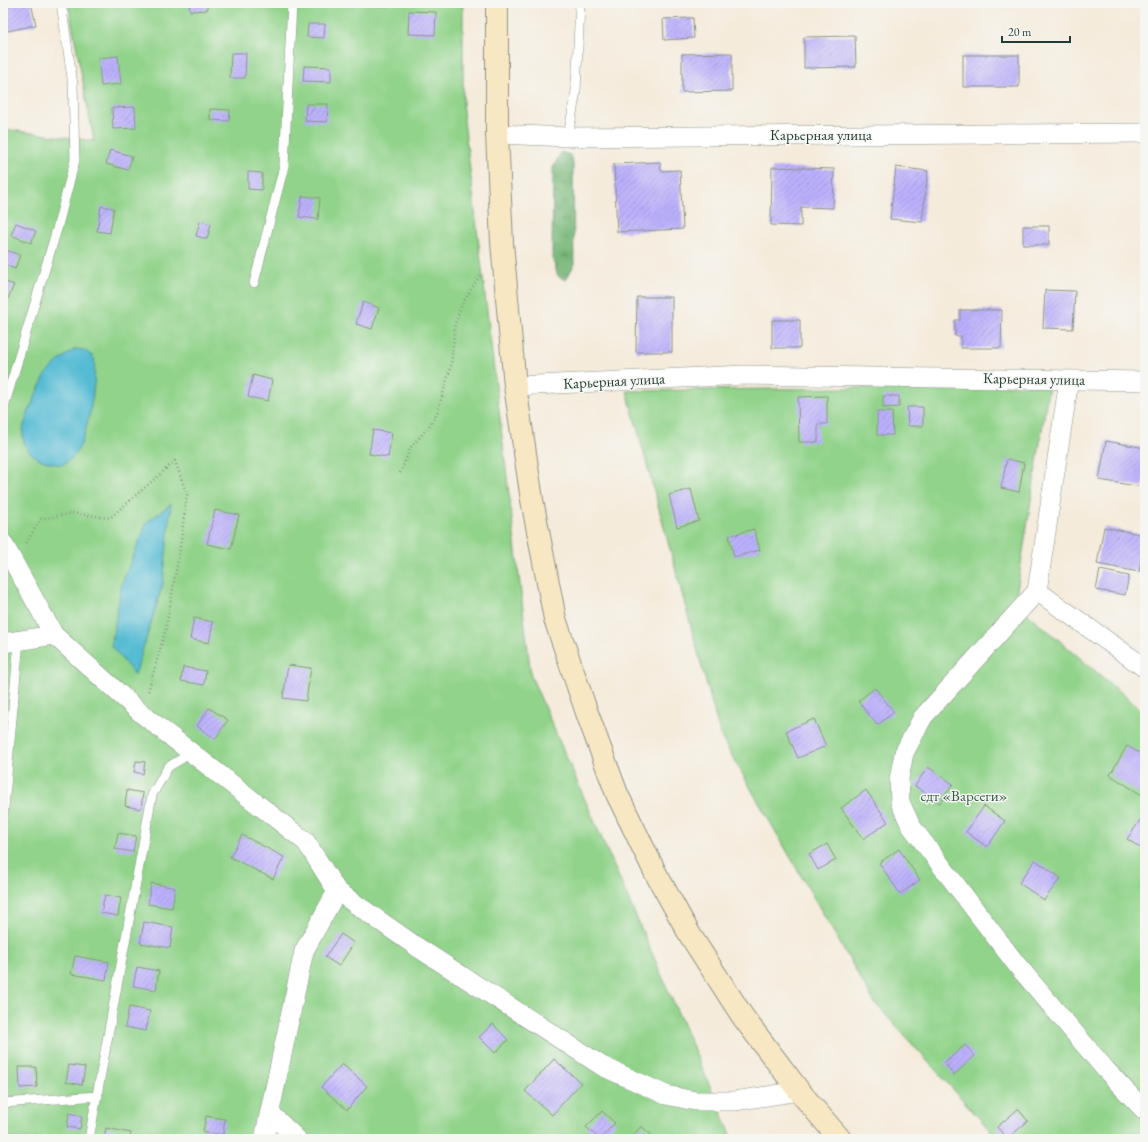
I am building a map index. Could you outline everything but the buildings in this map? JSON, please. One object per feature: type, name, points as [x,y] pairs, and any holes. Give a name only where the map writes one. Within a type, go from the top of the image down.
[{"type":"main road","points":[[497,3],[497,134],[502,243],[515,386],[532,500],[555,619],[587,713],[617,794],[655,872],[690,935],[743,1017],[799,1091],[840,1139]]},
{"type":"street","name":"Карьерная улица","points":[[497,134],[568,137],[1145,133]]},
{"type":"street","name":"Карьерная улица","points":[[515,386],[744,375],[1145,381]]},
{"type":"street","points":[[1069,380],[1037,591],[923,718],[904,753],[899,779],[900,802],[911,826],[1017,965],[1106,1070],[1145,1111]]},
{"type":"street","points":[[3,543],[54,635],[142,714],[306,842],[337,891],[417,947],[602,1066],[666,1096],[695,1101],[735,1101],[799,1091]]},
{"type":"street","points":[[1037,591],[1145,668]]},
{"type":"street","points":[[11,641],[54,635]]},
{"type":"street","points":[[264,1139],[304,951],[337,891]]},
{"type":"street","points":[[270,1113],[297,1139]]},
{"type":"lane","points":[[3,410],[57,229],[75,160],[73,85],[60,3]]},
{"type":"lane","points":[[254,283],[284,166],[292,3]]},
{"type":"lane","points":[[568,137],[576,91],[580,3]]},
{"type":"lane","points":[[3,820],[11,641]]},
{"type":"lane","points":[[89,1139],[152,795],[168,767],[192,753]]},
{"type":"lane","points":[[3,1103],[98,1096]]},
{"type":"path","points":[[400,473],[411,447],[430,425],[437,413],[451,366],[456,324],[462,304],[502,243]]},
{"type":"path","points":[[14,562],[41,519],[73,513],[110,518],[176,461],[187,495],[179,554],[166,628],[142,714]]},
{"type":"green space","points":[[68,3],[463,3],[463,112],[531,676],[733,1139],[3,1139],[3,129],[94,141]]},
{"type":"green space","points":[[561,152],[570,155],[573,164],[574,265],[566,280],[558,276],[552,258],[553,168]]},
{"type":"green space","name":"сдт «Варсеги»","points":[[1049,385],[1015,603],[1145,713],[1145,1139],[998,1139],[874,1002],[721,737],[627,391]]},
{"type":"water","points":[[75,349],[85,350],[94,358],[95,368],[93,392],[89,418],[82,441],[75,455],[62,465],[41,460],[34,456],[24,443],[23,430],[33,401],[47,373]]},
{"type":"water","points":[[171,504],[163,584],[135,675],[111,646],[122,583],[147,522]]}]
